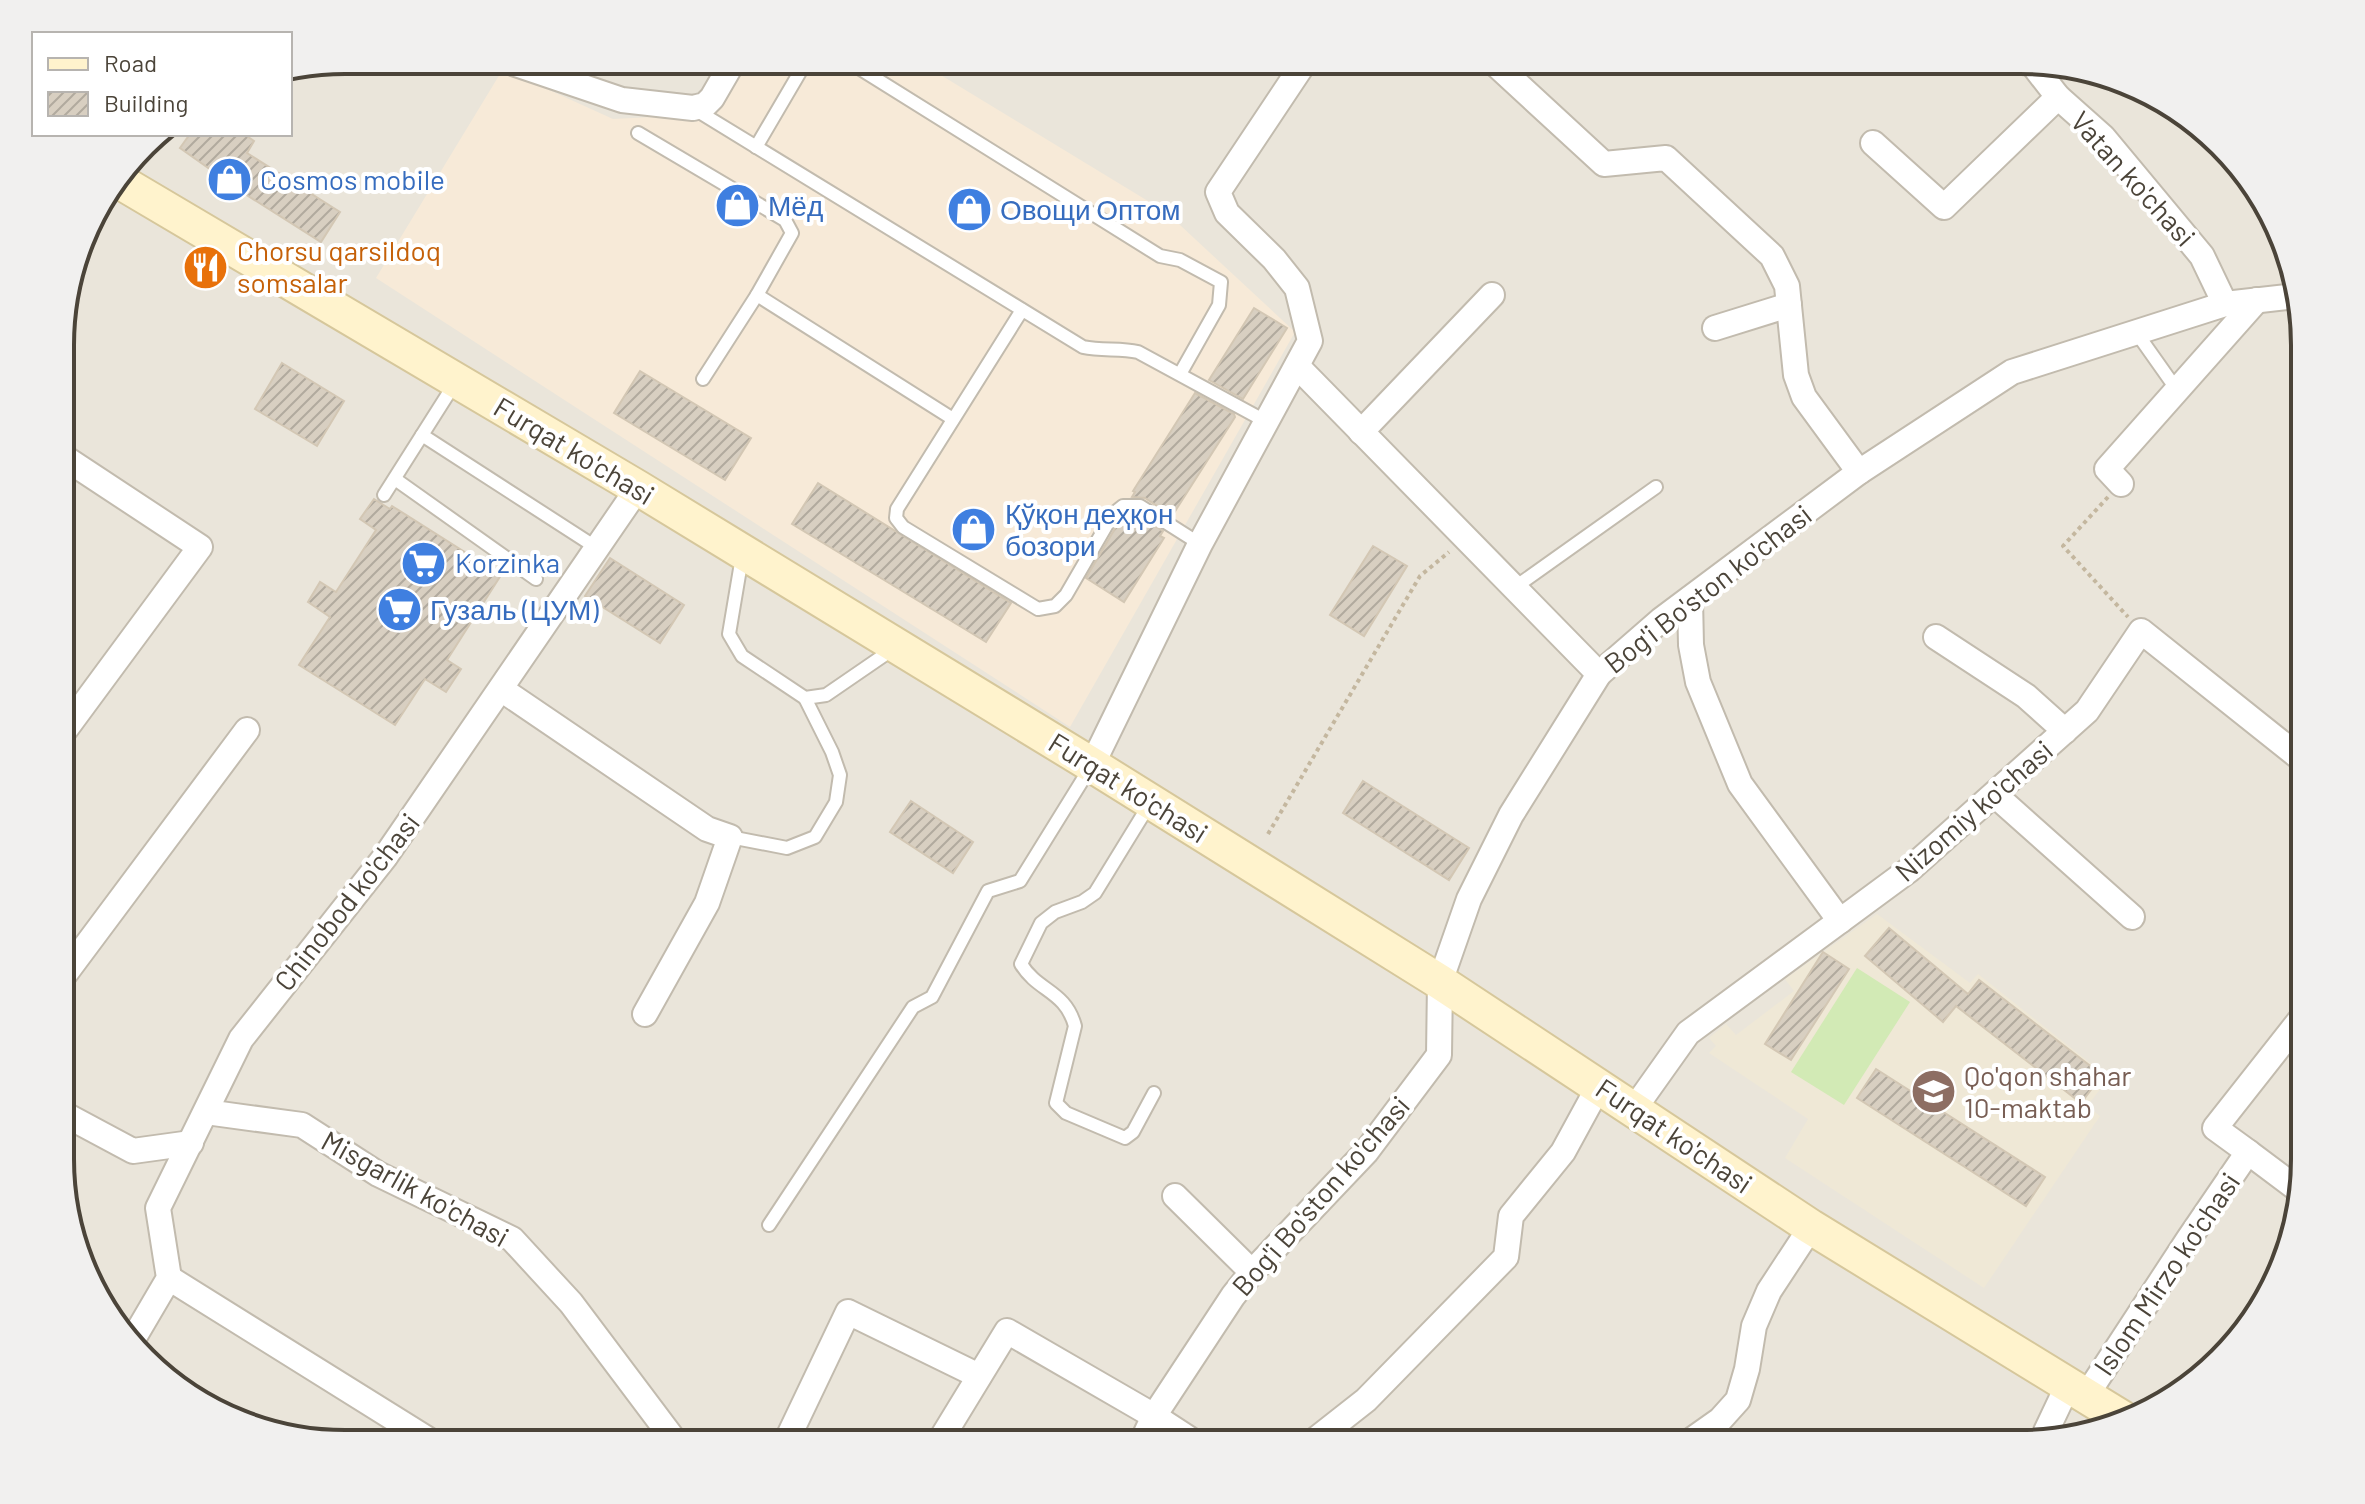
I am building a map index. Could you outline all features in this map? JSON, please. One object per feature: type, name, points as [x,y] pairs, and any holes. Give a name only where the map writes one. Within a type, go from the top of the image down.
[{"type":"main road","name":"Furqat ko'chasi","points":[[126,185],[638,488],[1151,801],[1440,982],[1811,1227],[2113,1413]]},
{"type":"street","points":[[549,74],[622,100],[693,108],[705,105],[712,98],[726,74]]},
{"type":"street","points":[[1092,765],[1200,544],[1310,341],[1297,288],[1274,259],[1227,213],[1218,192],[1297,74]]},
{"type":"street","points":[[1506,74],[1604,164],[1666,158],[1772,256],[1787,286],[1796,375],[1804,397],[1859,472]]},
{"type":"street","name":"Vatan ko'chasi","points":[[2041,75],[2058,97],[2103,137],[2202,256],[2225,304]]},
{"type":"street","points":[[1873,143],[1944,207],[2058,97]]},
{"type":"street","points":[[1361,432],[1492,295]]},
{"type":"street","name":"Bog'i Bo'ston ko'chasi","points":[[1148,1430],[1233,1296],[1366,1152],[1439,1055],[1440,982],[1469,899],[1511,815],[1599,674],[1690,599],[1859,472],[2012,372],[2225,304],[2286,297]]},
{"type":"street","points":[[2121,484],[2107,469],[2257,300]]},
{"type":"street","points":[[1715,328],[1789,305]]},
{"type":"street","points":[[1297,366],[1599,674]]},
{"type":"street","points":[[74,464],[200,547],[74,712]]},
{"type":"street","name":"Chinobod ko'chasi","points":[[169,1278],[158,1208],[241,1039],[385,857],[638,488]]},
{"type":"street","points":[[1690,599],[1691,645],[1698,682],[1740,784],[1840,921]]},
{"type":"street","points":[[2141,631],[2290,750]]},
{"type":"street","name":"Nizomiy ko'chasi","points":[[1634,1109],[1688,1033],[1909,870],[2087,711],[2141,631]]},
{"type":"street","points":[[1936,637],[2026,696],[2065,731]]},
{"type":"street","points":[[501,689],[707,829],[730,837],[707,903],[645,1014]]},
{"type":"street","points":[[74,962],[247,730]]},
{"type":"street","points":[[1995,795],[2132,917]]},
{"type":"street","name":"Islom Mirzo ko'chasi","points":[[2289,1183],[2215,1128],[2290,1033]]},
{"type":"street","points":[[1329,1429],[1366,1400],[1506,1257],[1511,1216],[1563,1152],[1599,1086]]},
{"type":"street","name":"Misgarlik ko'chasi","points":[[206,1112],[302,1125],[378,1174],[512,1239],[571,1303],[666,1430]]},
{"type":"street","points":[[74,1119],[133,1151],[191,1143]]},
{"type":"street","name":"Islom Mirzo ko'chasi","points":[[2051,1428],[2164,1276],[2248,1152]]},
{"type":"street","points":[[1175,1196],[1252,1272]]},
{"type":"street","points":[[1707,1429],[1738,1400],[1754,1326],[1769,1291],[1811,1227]]},
{"type":"street","points":[[137,1332],[169,1278],[413,1430]]},
{"type":"street","points":[[792,1430],[848,1312],[979,1376]]},
{"type":"street","points":[[947,1430],[1007,1331],[1175,1430]]},
{"type":"lane","points":[[756,147],[799,74]]},
{"type":"lane","points":[[868,74],[1160,256],[1180,260],[1221,282],[1219,305],[1180,374]]},
{"type":"lane","points":[[693,108],[1083,347],[1138,352],[1267,422]]},
{"type":"lane","points":[[638,133],[785,220],[792,233],[703,379]]},
{"type":"lane","points":[[757,295],[953,419]]},
{"type":"lane","points":[[1022,310],[897,509],[896,518],[903,527],[1038,609],[1055,606],[1066,595],[1113,514],[1123,506],[1140,506],[1200,544]]},
{"type":"lane","points":[[2136,332],[2177,390]]},
{"type":"lane","points":[[384,495],[457,381]]},
{"type":"lane","points":[[422,435],[597,548]]},
{"type":"lane","points":[[395,479],[536,579]]},
{"type":"lane","points":[[1514,588],[1656,487]]},
{"type":"lane","points":[[730,837],[787,848],[815,837],[836,802],[840,775],[805,698],[742,656],[729,634],[743,553]]},
{"type":"lane","points":[[805,698],[826,695],[896,647]]},
{"type":"lane","points":[[769,1225],[913,1007],[932,997],[988,891],[1020,881],[1092,765]]},
{"type":"lane","points":[[1151,801],[1095,893],[1082,902],[1055,912],[1041,923],[1021,964],[1027,973],[1064,1002],[1072,1015],[1075,1026],[1056,1103],[1066,1113],[1125,1138],[1133,1132],[1154,1093]]},
{"type":"path","points":[[2121,484],[2063,546],[2141,631]]},
{"type":"path","points":[[1268,834],[1420,576],[1465,538]]},
{"type":"shaded area","points":[[345,74],[2020,74],[2055,76],[2090,83],[2140,102],[2170,120],[2212,153],[2255,210],[2282,275],[2289,310],[2290,1177],[2286,1212],[2277,1246],[2263,1279],[2245,1309],[2212,1351],[2155,1394],[2090,1421],[2038,1429],[345,1430],[292,1425],[258,1416],[225,1402],[195,1384],[153,1351],[120,1309],[102,1279],[88,1246],[76,1194],[76,310],[88,258],[110,210],[153,153],[173,136],[292,136],[292,79]]},
{"type":"shaded area","name":"Қўқон деҳқон бозори","points":[[500,74],[514,74],[613,119],[713,114],[736,74],[939,74],[1166,212],[1295,332],[1070,727],[376,278]]},
{"type":"shaded area","name":"Qo'qon shahar 10-maktab","points":[[1877,914],[1970,983],[1978,974],[2109,1078],[2087,1106],[2100,1116],[1984,1288],[1785,1158],[1808,1119],[1709,1053],[1716,1046],[1709,1038],[1726,1024],[1736,1035],[1794,991],[1785,979]]},
{"type":"green space","points":[[1857,968],[1910,1002],[1844,1105],[1791,1072]]},
{"type":"building","points":[[189,136],[247,136],[254,141],[247,153],[340,212],[321,242],[180,148]]},
{"type":"building","points":[[1254,308],[1287,328],[1243,399],[1209,380]]},
{"type":"building","points":[[282,363],[344,401],[317,446],[255,409]]},
{"type":"building","points":[[640,371],[751,438],[725,480],[614,413]]},
{"type":"building","points":[[1195,393],[1235,417],[1172,516],[1145,498],[1132,497],[1133,491]]},
{"type":"building","points":[[818,483],[1011,603],[986,642],[792,524]]},
{"type":"building","name":"Гузаль (ЦУМ)","points":[[374,499],[390,509],[392,506],[501,575],[447,660],[461,669],[446,692],[425,679],[395,725],[299,665],[330,617],[308,602],[320,582],[336,592],[376,530],[360,519]]},
{"type":"building","points":[[1126,515],[1137,515],[1163,531],[1160,536],[1164,538],[1124,602],[1086,578]]},
{"type":"building","points":[[1373,546],[1407,566],[1364,636],[1330,615]]},
{"type":"building","points":[[610,558],[684,605],[660,643],[585,596]]},
{"type":"building","points":[[1363,781],[1469,848],[1449,880],[1343,813]]},
{"type":"building","points":[[911,801],[973,842],[953,873],[890,832]]},
{"type":"building","points":[[1889,928],[1968,994],[1979,980],[2102,1075],[2081,1103],[1956,1006],[1943,1022],[1865,956]]},
{"type":"building","points":[[1823,952],[1849,969],[1791,1060],[1765,1044]]},
{"type":"building","points":[[1876,1069],[2045,1177],[2026,1206],[1857,1098]]},
{"type":"place","name":"Cosmos mobile","points":[[229,180]]},
{"type":"place","name":"Мёд","points":[[737,206]]},
{"type":"place","name":"Овощи Оптом","points":[[969,210]]},
{"type":"place","name":"Chorsu qarsildoq somsalar","points":[[206,267]]},
{"type":"place","name":"Қўқон деҳқон бозори","points":[[974,530]]},
{"type":"place","name":"Korzinka","points":[[424,563]]},
{"type":"place","name":"Гузаль (ЦУМ)","points":[[399,610]]},
{"type":"place","name":"Qo'qon shahar 10-maktab","points":[[1933,1092]]}]
